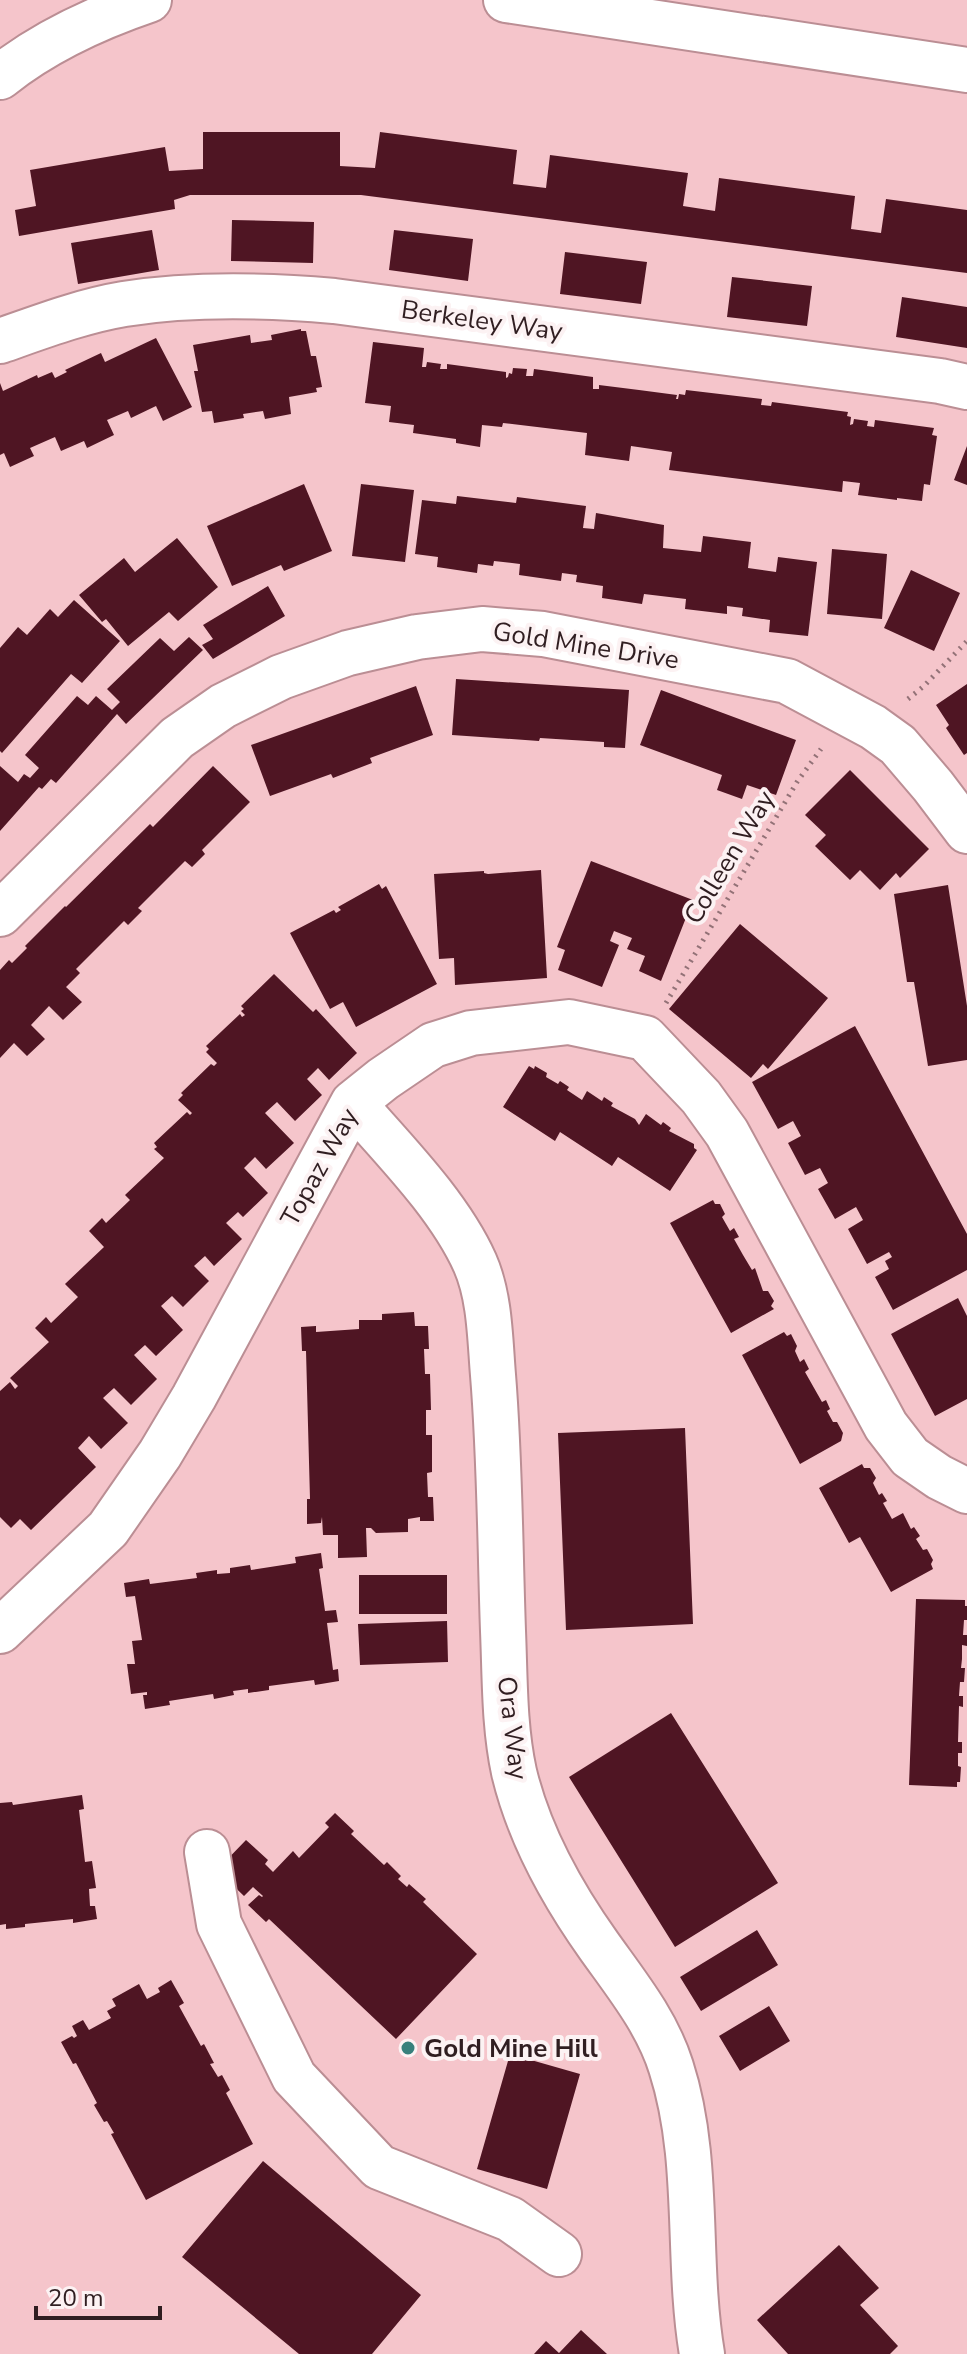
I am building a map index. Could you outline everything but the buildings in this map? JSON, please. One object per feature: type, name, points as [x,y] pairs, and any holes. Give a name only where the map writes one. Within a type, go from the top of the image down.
[{"type":"street","points":[[0,77],[52,41],[102,16],[149,0]]},
{"type":"street","points":[[506,0],[967,70]]},
{"type":"street","name":"Berkeley Way","points":[[0,341],[124,304],[263,295],[350,303],[967,387]]},
{"type":"street","name":"Gold Mine Drive","points":[[0,914],[177,738],[223,706],[281,677],[348,653],[417,637],[482,629],[543,634],[787,681],[873,727],[898,745],[967,831]]},
{"type":"street","name":"Topaz Way","points":[[0,1631],[108,1529],[160,1454],[353,1103],[433,1045],[471,1033],[569,1022],[645,1038]]},
{"type":"street","points":[[645,1038],[701,1097],[727,1133],[886,1426],[910,1457],[967,1491]]},
{"type":"street","name":"Ora Way","points":[[353,1103],[445,1213],[475,1264],[487,1305],[496,1413],[506,1715],[514,1772],[534,1835],[597,1943],[642,2004],[671,2065],[686,2126],[692,2204],[694,2301],[702,2354]]},
{"type":"street","points":[[207,1852],[219,1924],[294,2077],[379,2167],[510,2219],[559,2254]]},
{"type":"path","points":[[873,727],[924,686],[967,641]]},
{"type":"path","name":"Colleen Way","points":[[645,1038],[811,762],[825,743],[873,727]]},
{"type":"place","name":"Gold Mine Hill","points":[[408,2048]]}]
